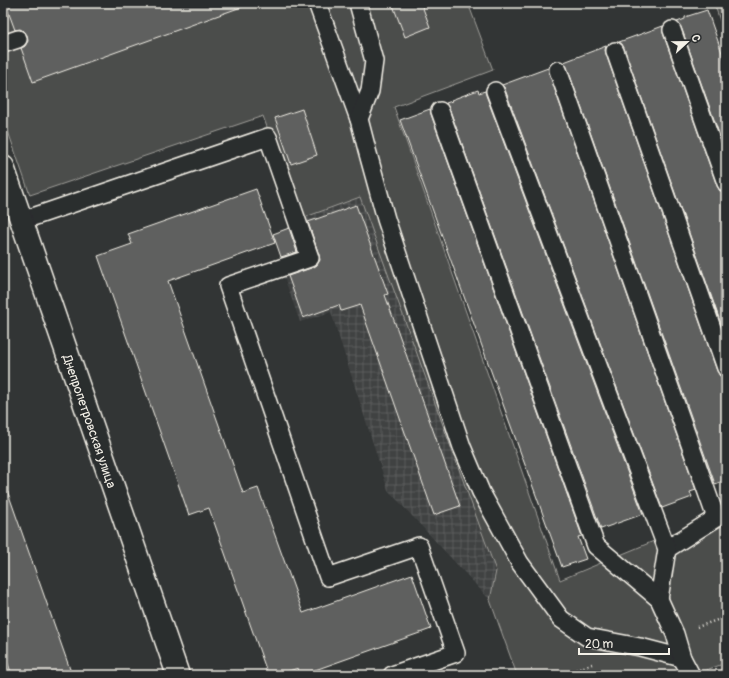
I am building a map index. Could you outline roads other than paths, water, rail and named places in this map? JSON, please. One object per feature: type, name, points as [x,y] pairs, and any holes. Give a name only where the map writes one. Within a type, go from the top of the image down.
[{"type":"street","name":"Днепропетровская улица","points":[[3,167],[178,675]]},
{"type":"lane","points":[[316,3],[359,120],[386,219],[462,447],[481,492],[520,564],[561,619],[587,637],[640,647],[682,658]]},
{"type":"lane","points":[[358,3],[374,61],[370,91],[359,120]]},
{"type":"lane","points":[[672,30],[726,183]]},
{"type":"lane","points":[[615,51],[726,368]]},
{"type":"lane","points":[[558,70],[721,516],[667,549]]},
{"type":"lane","points":[[495,91],[667,549],[659,599]]},
{"type":"lane","points":[[440,111],[596,546],[659,599],[675,634],[682,658],[691,675]]},
{"type":"lane","points":[[21,221],[268,136],[310,258],[228,286],[328,577],[420,546],[456,653],[392,675]]}]
